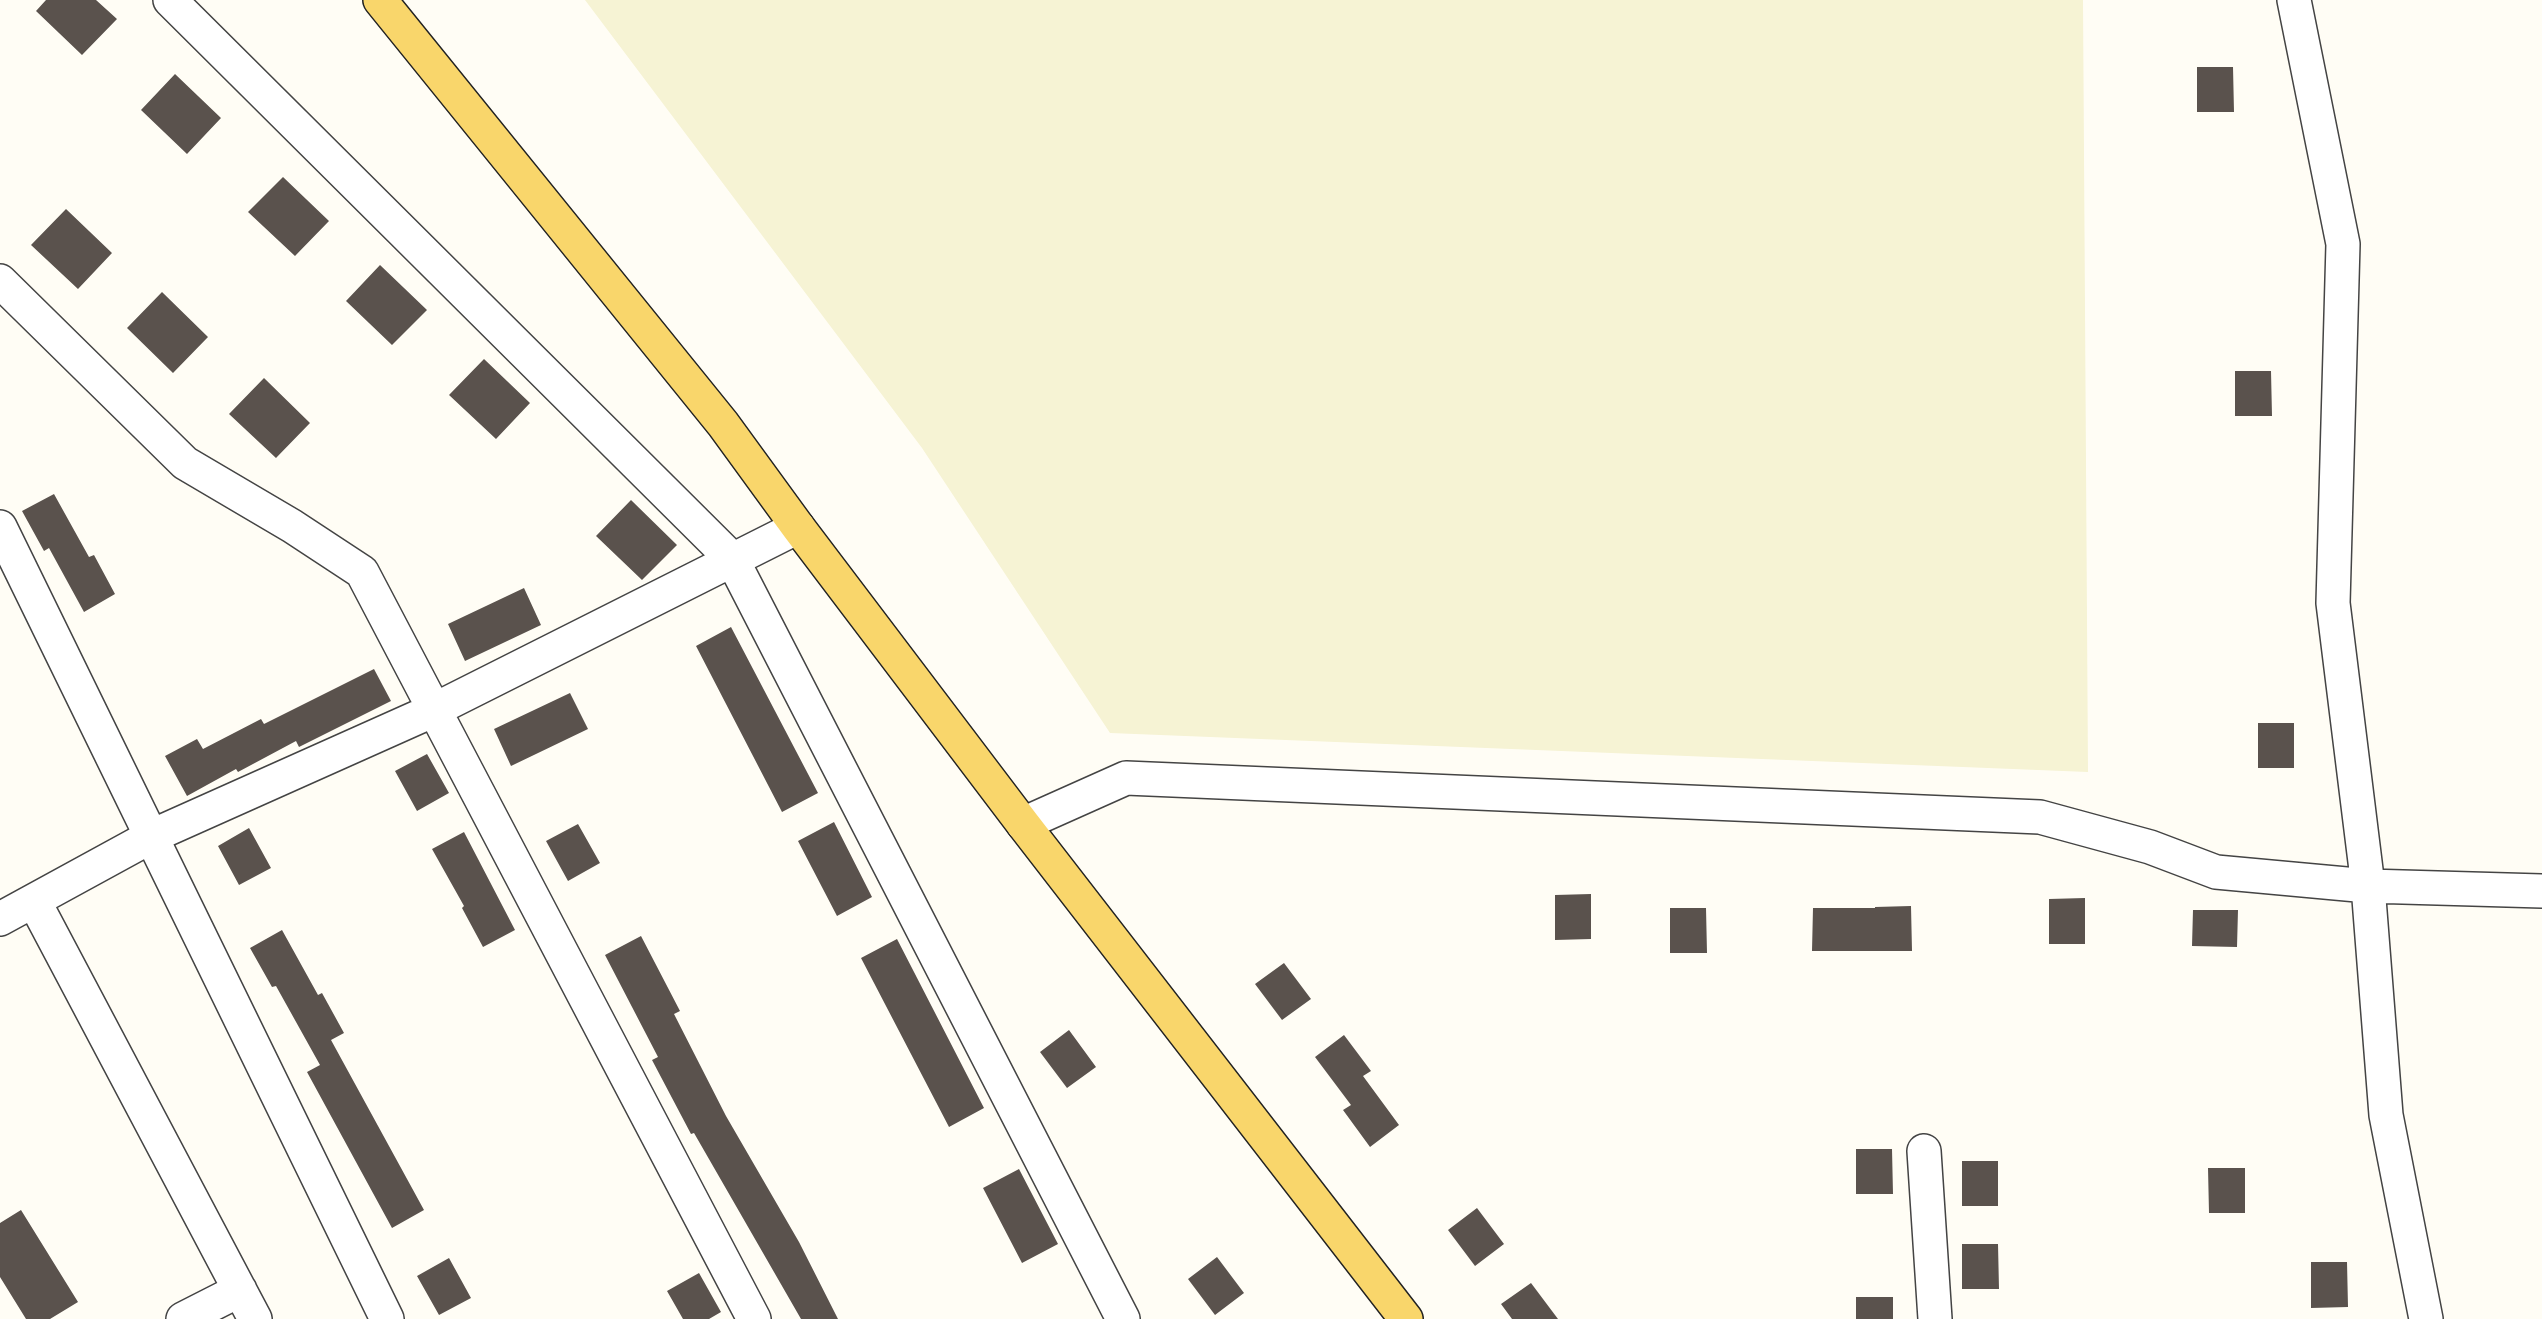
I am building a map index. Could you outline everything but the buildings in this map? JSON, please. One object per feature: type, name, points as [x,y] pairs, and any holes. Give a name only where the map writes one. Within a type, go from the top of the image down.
[{"type":"main road","points":[[380,0],[723,424],[798,527],[1023,824],[1406,1319]]},
{"type":"street","points":[[170,0],[732,559],[1123,1319]]},
{"type":"street","points":[[2294,0],[2343,244],[2333,603],[2368,886],[2386,1114],[2426,1319]]},
{"type":"street","points":[[0,281],[185,463],[292,526],[362,572],[754,1319]]},
{"type":"street","points":[[0,527],[387,1319]]},
{"type":"street","points":[[0,919],[152,836],[434,710],[798,527]]},
{"type":"street","points":[[1023,824],[1126,778],[2040,817],[2150,847],[2216,872],[2368,886],[2542,891]]},
{"type":"street","points":[[34,901],[255,1319]]},
{"type":"street","points":[[1924,1151],[1935,1319]]},
{"type":"street","points":[[183,1319],[240,1290]]},
{"type":"shaded area","points":[[585,0],[2083,0],[2088,772],[1110,733],[922,448]]}]
